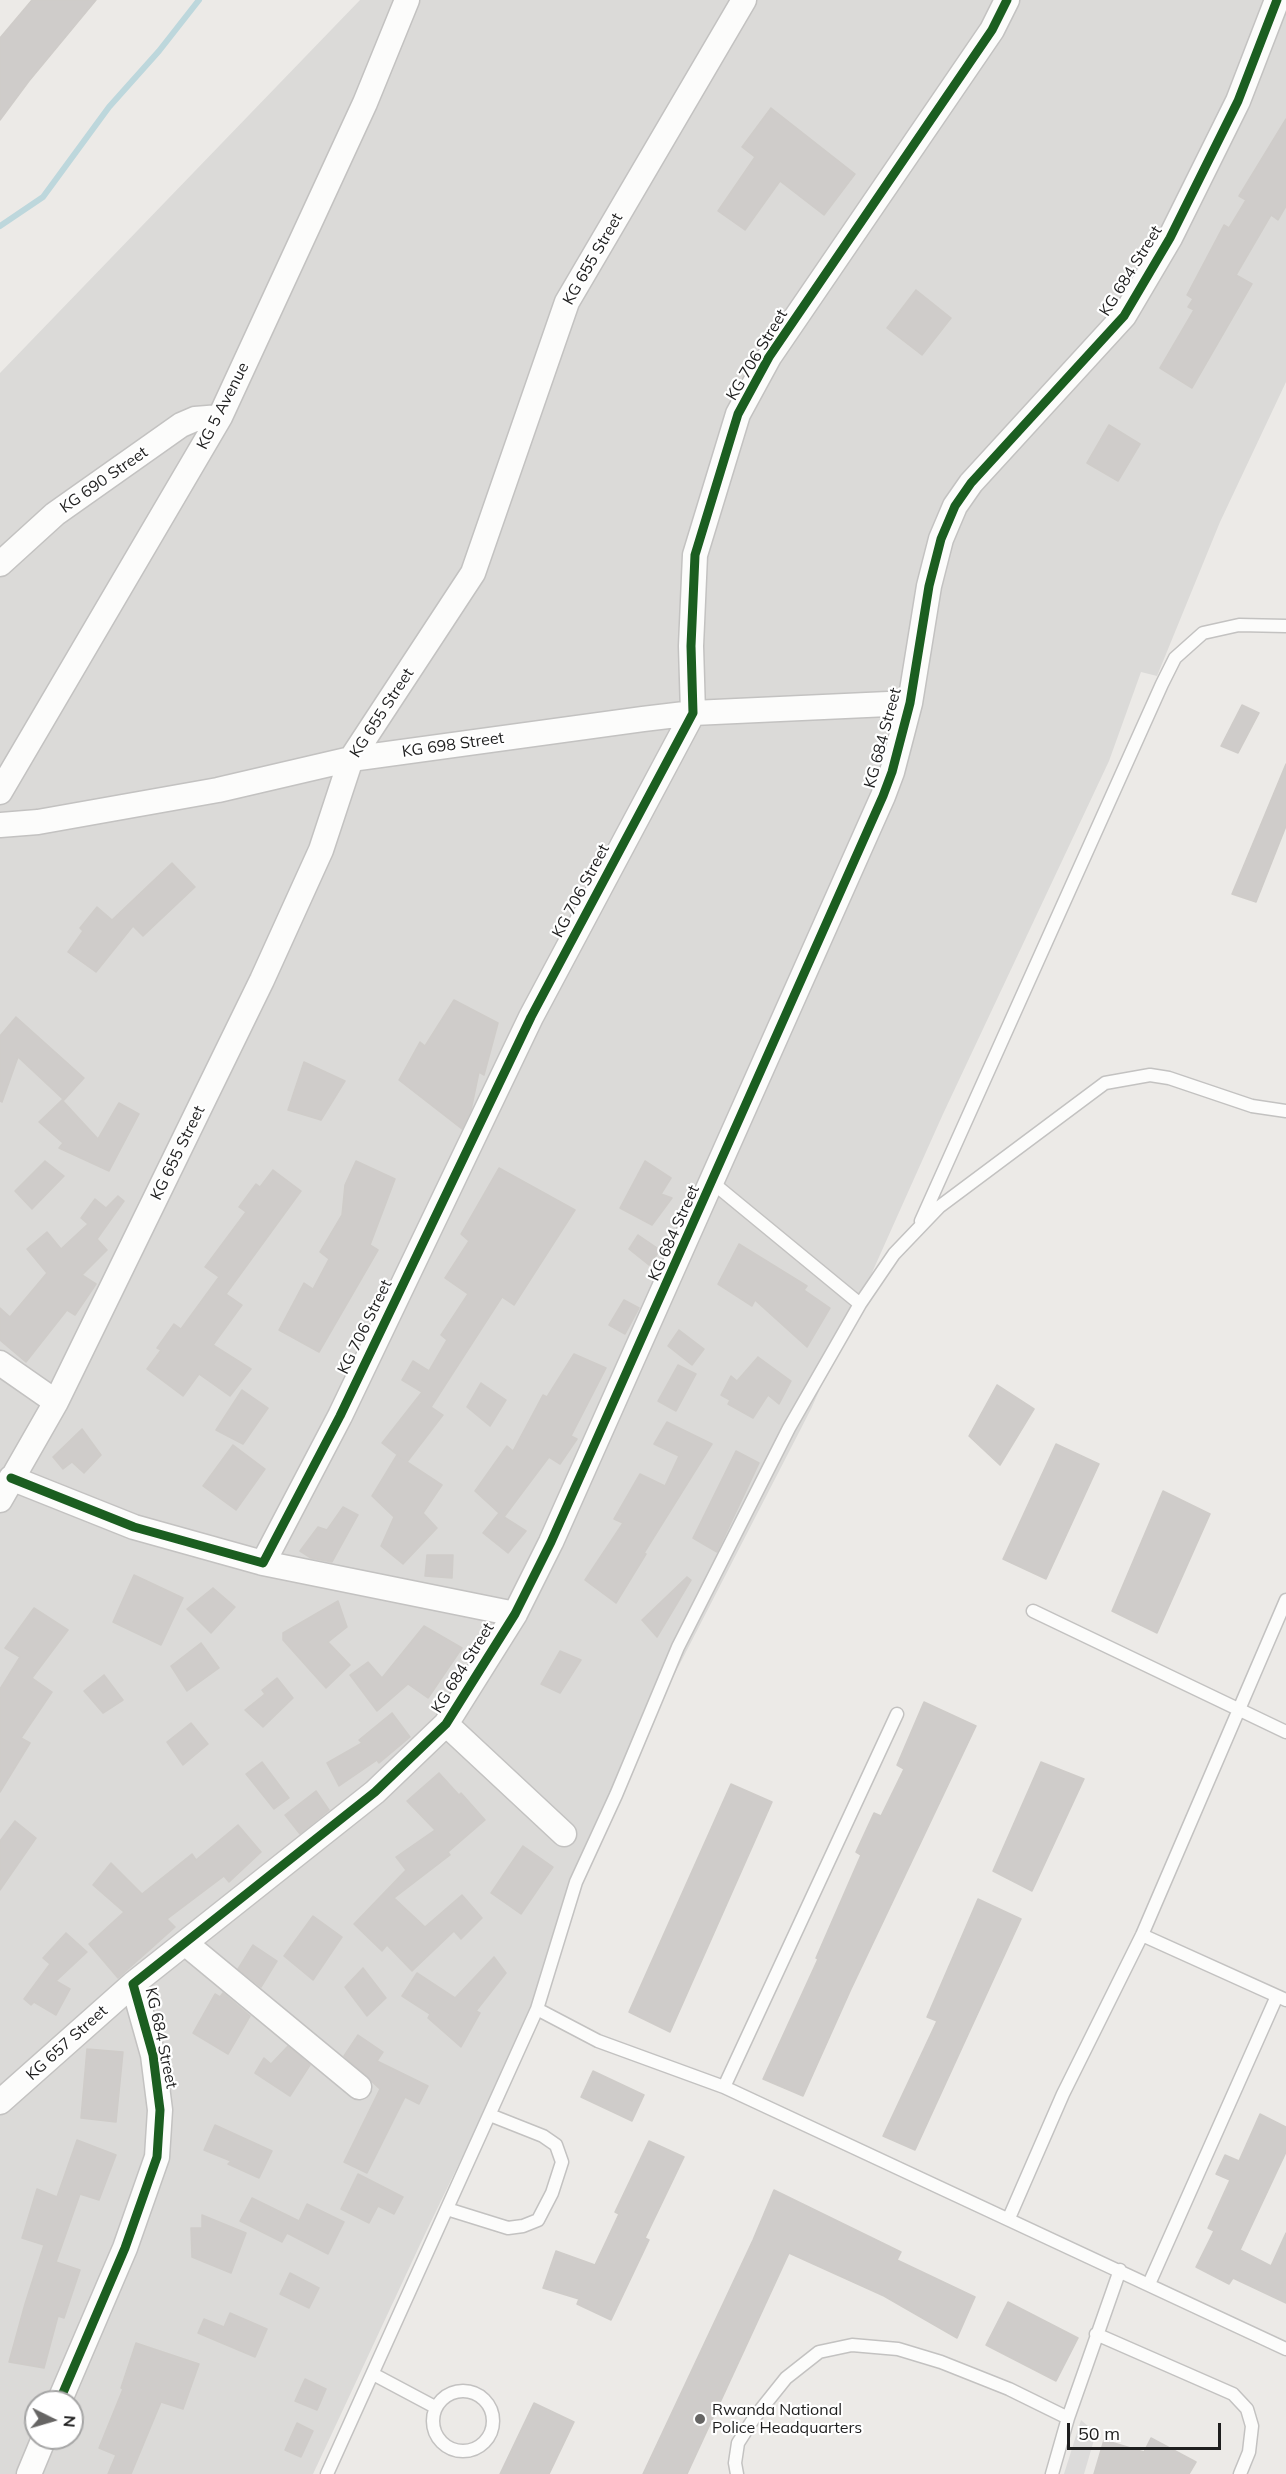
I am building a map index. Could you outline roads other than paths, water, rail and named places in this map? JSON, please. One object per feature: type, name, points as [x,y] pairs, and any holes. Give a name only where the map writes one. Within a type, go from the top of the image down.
[{"type":"street","name":"KG 5 Avenue","points":[[0,792],[219,417],[365,103],[408,0]]},
{"type":"street","name":"KG 655 Street","points":[[0,1500],[56,1402],[262,980],[321,850],[351,759],[472,573],[567,302],[744,0]]},
{"type":"street","name":"KG 706 Street","points":[[263,1563],[345,1405],[531,1017],[693,713],[690,646],[695,555],[738,414],[769,357],[992,30],[1007,0]]},
{"type":"street","name":"KG 684 Street","points":[[64,2390],[125,2248],[157,2157],[160,2110],[153,2055],[133,1984],[375,1792],[446,1724],[515,1614],[551,1542],[713,1183],[884,796],[910,703],[929,586],[941,539],[955,506],[971,483],[1124,315],[1170,238],[1233,112],[1277,0]]},
{"type":"street","name":"KG 690 Street","points":[[0,564],[55,514],[181,425],[195,419],[219,417]]},
{"type":"street","name":"KG 698 Street","points":[[0,825],[38,822],[218,790],[351,759],[693,713],[910,703]]},
{"type":"street","points":[[0,1363],[56,1402]]},
{"type":"street","points":[[11,1478],[134,1527],[263,1563],[515,1614]]},
{"type":"street","points":[[446,1724],[564,1834]]},
{"type":"street","points":[[186,1942],[359,2087]]},
{"type":"street","name":"KG 657 Street","points":[[0,2102],[133,1984]]},
{"type":"street","points":[[28,2474],[39,2450]]},
{"type":"lane","points":[[918,1228],[1175,658],[1203,633],[1239,625],[1286,626]]},
{"type":"lane","points":[[327,2474],[537,2008],[576,1881],[616,1795],[678,1647],[789,1428],[860,1304],[894,1254],[939,1207],[1105,1083],[1150,1075],[1169,1078],[1252,1106],[1286,1111]]},
{"type":"lane","points":[[713,1183],[860,1304]]},
{"type":"lane","points":[[1009,2218],[1063,2094],[1142,1935],[1286,1600]]},
{"type":"lane","points":[[1033,1611],[1286,1732]]},
{"type":"lane","points":[[724,2086],[897,1714]]},
{"type":"lane","points":[[1142,1935],[1282,1998],[1149,2284]]},
{"type":"lane","points":[[537,2008],[598,2041],[724,2086],[1286,2349]]},
{"type":"lane","points":[[447,2209],[508,2228],[523,2226],[538,2220],[552,2193],[562,2162],[556,2145],[543,2136],[490,2115]]},
{"type":"lane","points":[[1052,2474],[1096,2334],[1120,2270]]},
{"type":"lane","points":[[1096,2334],[1233,2394],[1247,2409],[1252,2426],[1250,2452],[1240,2474]]},
{"type":"lane","points":[[737,2474],[735,2463],[738,2443],[754,2418],[786,2378],[819,2352],[852,2345],[898,2349],[941,2362],[1009,2390],[1068,2418]]},
{"type":"lane","points":[[373,2374],[435,2407]]},
{"type":"lane","points":[[467,2390],[484,2398],[493,2415],[491,2434],[477,2448],[459,2451],[441,2443],[433,2426],[435,2407],[448,2393],[467,2390]]},
{"type":"waterway","points":[[0,226],[43,197],[109,107],[159,51],[199,0]]},
{"type":"place","name":"Rwanda National Police Headquarters","points":[[700,2419]]}]
